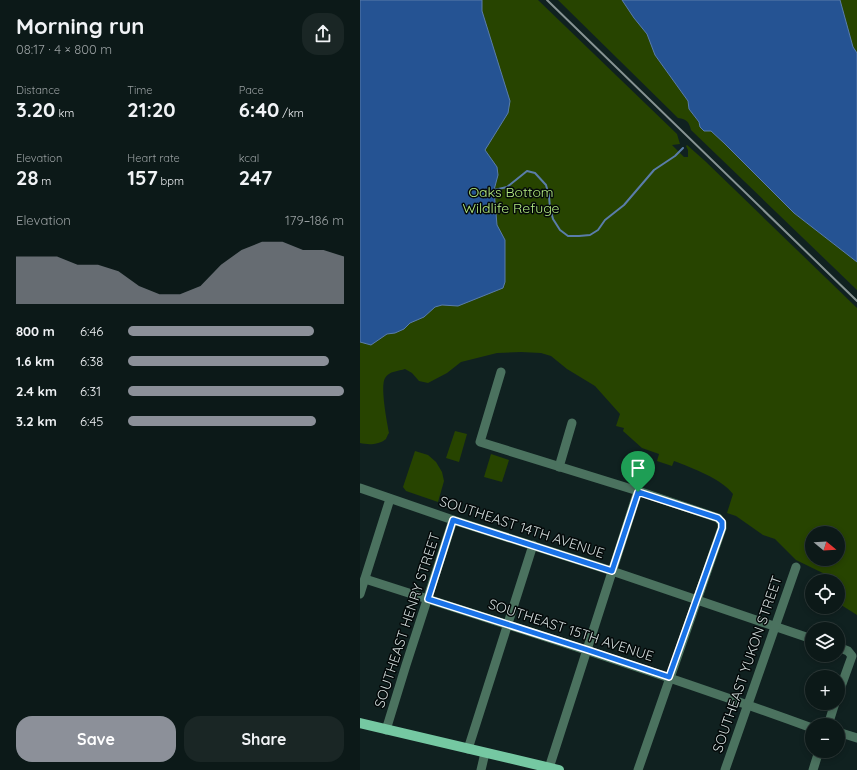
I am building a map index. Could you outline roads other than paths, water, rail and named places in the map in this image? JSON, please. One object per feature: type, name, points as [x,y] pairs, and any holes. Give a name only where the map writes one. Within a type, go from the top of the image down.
[{"type":"main road","points":[[360,723],[554,769]]},
{"type":"street","points":[[501,372],[480,442],[718,518],[722,522],[722,528],[669,677],[638,770]]},
{"type":"street","points":[[559,467],[572,423]]},
{"type":"street","name":"SOUTHEAST 14TH AVENUE","points":[[360,488],[453,520],[697,599],[805,637]]},
{"type":"street","points":[[554,769],[588,650],[638,492]]},
{"type":"street","points":[[360,594],[390,499]]},
{"type":"street","name":"SOUTHEAST HENRY STREET","points":[[386,730],[453,520]]},
{"type":"street","points":[[468,749],[533,545]]},
{"type":"street","name":"SOUTHEAST YUKON STREET","points":[[725,770],[796,567]]},
{"type":"street","name":"SOUTHEAST 15TH AVENUE","points":[[365,579],[588,650],[748,704],[805,725]]},
{"type":"street","points":[[845,650],[852,656],[845,676]]},
{"type":"street","points":[[845,734],[857,738]]},
{"type":"street","points":[[481,770],[485,753]]},
{"type":"street","points":[[813,770],[817,758]]},
{"type":"water","points":[[360,0],[482,0],[482,11],[510,101],[508,113],[485,150],[497,167],[498,175],[494,190],[497,225],[505,240],[505,282],[503,288],[458,306],[442,305],[435,307],[424,317],[410,323],[404,329],[395,333],[387,334],[371,345],[360,342]]},
{"type":"water","points":[[622,0],[840,0],[853,47],[857,53],[857,262],[794,213],[711,131],[704,131],[700,127],[699,122],[689,109],[688,101],[655,55],[647,34]]},
{"type":"waterway","points":[[494,190],[507,187],[527,171],[535,173],[546,185],[553,219],[560,230],[568,236],[590,235],[598,230],[605,220],[624,205],[654,170],[675,156],[683,148]]},
{"type":"railway","points":[[547,0],[857,301]]},
{"type":"park label","name":"Oaks Bottom Wildlife Refuge","points":[[511,200]]}]
